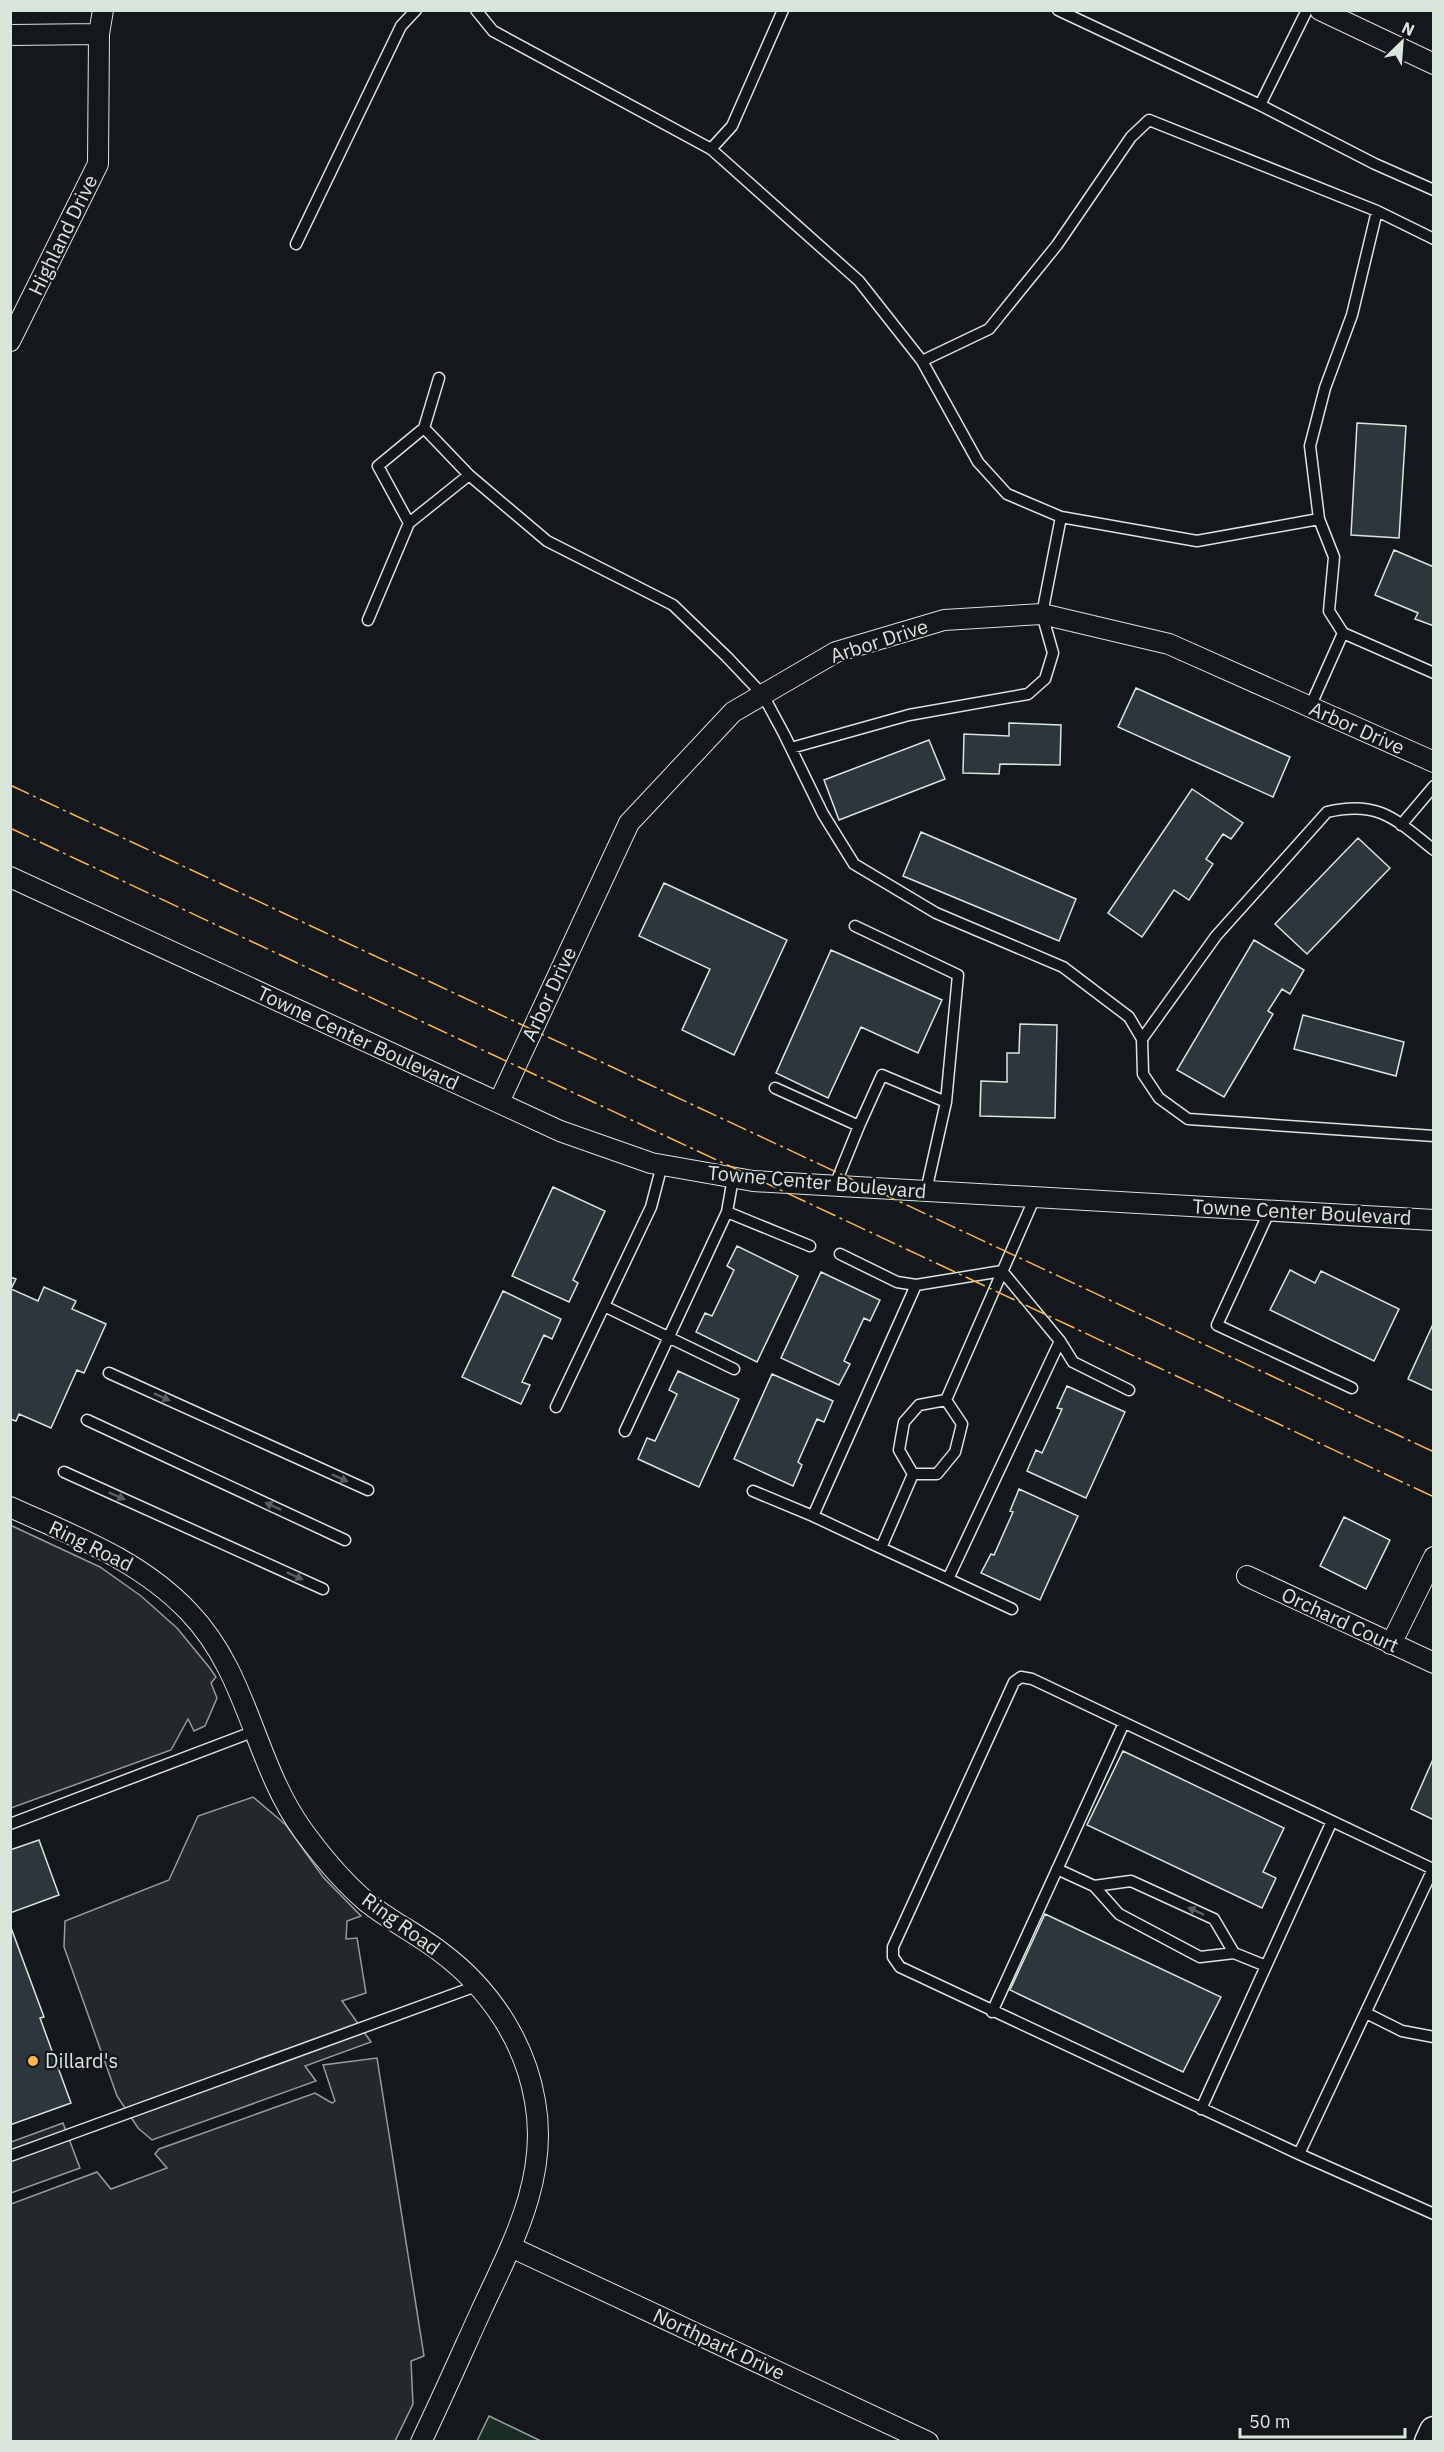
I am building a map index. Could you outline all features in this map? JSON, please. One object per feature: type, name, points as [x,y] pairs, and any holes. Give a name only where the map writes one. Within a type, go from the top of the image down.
[{"type":"street","name":"Highland Drive","points":[[10,341],[98,164],[99,34],[103,10]]},
{"type":"street","points":[[1320,10],[1434,64]]},
{"type":"street","points":[[10,35],[99,34]]},
{"type":"street","name":"Arbor Drive","points":[[499,1102],[629,823],[733,712],[836,652],[944,620],[1041,614],[1169,644],[1434,762]]},
{"type":"street","name":"Towne Center Boulevard","points":[[10,877],[560,1131],[617,1153],[662,1165],[733,1178],[1434,1220]]},
{"type":"street","name":"Ring Road","points":[[10,1507],[123,1559],[172,1595],[190,1613],[222,1654],[235,1679],[272,1776],[289,1810],[333,1867],[367,1902],[440,1951],[479,1985],[505,2021],[521,2057],[535,2101],[538,2125],[532,2193],[511,2247],[421,2442]]},
{"type":"street","points":[[1391,1644],[1434,1557]]},
{"type":"street","name":"Orchard Court","points":[[1247,1576],[1434,1664]]},
{"type":"street","name":"Northpark Drive","points":[[511,2247],[928,2442]]},
{"type":"street","points":[[1429,2442],[1434,2431]]},
{"type":"lane","points":[[296,244],[401,26],[416,10]]},
{"type":"lane","points":[[476,10],[493,31],[711,149],[859,281],[922,361],[978,462],[1007,494],[1061,517],[1197,541],[1319,519]]},
{"type":"lane","points":[[711,149],[732,126],[783,10]]},
{"type":"lane","points":[[1058,10],[1260,105],[1375,164],[1434,190]]},
{"type":"lane","points":[[1260,105],[1307,10]]},
{"type":"lane","points":[[922,361],[989,328],[1057,244],[1131,137],[1149,120],[1377,211],[1434,239]]},
{"type":"lane","points":[[1377,211],[1352,315],[1325,387],[1310,446],[1319,519],[1334,557],[1329,611],[1343,633],[1434,673]]},
{"type":"lane","points":[[409,523],[378,466],[424,428],[439,378]]},
{"type":"lane","points":[[424,428],[469,475],[547,541],[672,605],[727,657],[763,695],[823,814],[854,864],[936,914],[1063,967],[1129,1017],[1142,1039],[1143,1074],[1159,1098],[1188,1119],[1434,1136]]},
{"type":"lane","points":[[368,620],[409,523],[469,475]]},
{"type":"lane","points":[[791,748],[909,715],[1028,694],[1046,679],[1053,653],[1041,614],[1061,517]]},
{"type":"lane","points":[[1310,707],[1343,633]]},
{"type":"lane","points":[[1401,825],[1434,786]]},
{"type":"lane","points":[[1142,1039],[1216,936],[1327,812],[1352,806],[1384,813],[1434,850]]},
{"type":"lane","points":[[855,926],[958,975],[946,1102],[926,1191]]},
{"type":"lane","points":[[835,1185],[882,1075],[946,1102]]},
{"type":"lane","points":[[775,1088],[859,1126]]},
{"type":"lane","points":[[556,1407],[651,1207],[662,1165]]},
{"type":"lane","points":[[625,1431],[727,1212],[733,1178]]},
{"type":"lane","points":[[946,1400],[1035,1197]]},
{"type":"lane","points":[[1270,1210],[1217,1324],[1352,1388]]},
{"type":"lane","points":[[727,1212],[810,1246]]},
{"type":"lane","points":[[840,1254],[897,1282],[916,1285],[1002,1271]]},
{"type":"lane","points":[[1002,1271],[1060,1341],[1072,1362],[1129,1390]]},
{"type":"lane","points":[[813,1516],[916,1285]]},
{"type":"lane","points":[[604,1306],[734,1369]]},
{"type":"lane","points":[[948,1579],[1060,1341]]},
{"type":"lane","points":[[109,1373],[368,1490]]},
{"type":"lane","points":[[914,1474],[938,1474],[955,1452],[962,1424],[946,1400]]},
{"type":"lane","points":[[914,1474],[899,1450],[904,1422],[919,1405],[946,1400]]},
{"type":"lane","points":[[87,1420],[345,1540]]},
{"type":"lane","points":[[64,1472],[323,1589]]},
{"type":"lane","points":[[881,1548],[914,1474]]},
{"type":"lane","points":[[753,1491],[813,1516],[1012,1609]]},
{"type":"lane","points":[[1299,2154],[1433,1869],[1124,1723],[1021,1677],[1014,1682],[892,1947],[893,1957],[900,1967],[1201,2109],[1299,2154],[1434,2214]]},
{"type":"lane","points":[[992,2012],[1124,1723]]},
{"type":"lane","points":[[10,1824],[255,1731]]},
{"type":"lane","points":[[1201,2109],[1332,1821]]},
{"type":"lane","points":[[1057,1869],[1094,1886],[1119,1914],[1200,1957],[1233,1953],[1266,1966]]},
{"type":"lane","points":[[1094,1886],[1131,1881],[1214,1919],[1233,1953]]},
{"type":"lane","points":[[10,2156],[479,1985]]},
{"type":"lane","points":[[1366,2013],[1402,2031],[1434,2037]]},
{"type":"green space","points":[[489,2416],[541,2441],[477,2441]]},
{"type":"shaded area","points":[[10,1525],[100,1567],[141,1596],[177,1628],[209,1667],[216,1677],[211,1683],[217,1698],[205,1726],[194,1731],[188,1719],[171,1750],[11,1808]]},
{"type":"shaded area","points":[[253,1797],[286,1825],[323,1877],[361,1916],[347,1921],[346,1939],[357,1938],[366,1993],[342,2001],[371,2042],[305,2066],[316,2081],[152,2140],[138,2128],[117,2096],[64,1947],[65,1921],[169,1880],[198,1816]]},
{"type":"shaded area","points":[[377,2058],[424,2356],[411,2361],[413,2404],[395,2441],[11,2441],[11,2204],[97,2172],[111,2189],[167,2168],[155,2154],[159,2149],[315,2093],[332,2103],[335,2101],[323,2065]]},
{"type":"shaded area","points":[[63,2123],[80,2168],[11,2193],[11,2142]]},
{"type":"building","points":[[1357,423],[1406,426],[1399,538],[1351,535]]},
{"type":"building","points":[[1394,550],[1434,567],[1434,626],[1415,619],[1418,613],[1375,595]]},
{"type":"building","points":[[1136,688],[1290,757],[1273,797],[1118,727]]},
{"type":"building","points":[[1009,723],[1061,725],[1060,765],[1000,764],[999,774],[963,773],[964,734],[1009,736]]},
{"type":"building","points":[[929,740],[945,779],[839,820],[824,780]]},
{"type":"building","points":[[1192,789],[1243,823],[1231,839],[1223,834],[1206,859],[1213,864],[1189,900],[1174,890],[1142,937],[1108,913]]},
{"type":"building","points":[[921,832],[1076,899],[1059,941],[903,876]]},
{"type":"building","points":[[1358,838],[1390,868],[1307,954],[1275,924]]},
{"type":"building","points":[[664,883],[787,940],[734,1055],[682,1030],[710,969],[639,936]]},
{"type":"building","points":[[1254,940],[1304,970],[1290,994],[1282,989],[1268,1011],[1273,1014],[1224,1097],[1177,1070]]},
{"type":"building","points":[[831,950],[942,1000],[918,1053],[861,1027],[828,1098],[776,1073]]},
{"type":"building","points":[[1303,1015],[1404,1042],[1396,1076],[1294,1049]]},
{"type":"building","points":[[1020,1024],[1057,1025],[1055,1118],[980,1116],[981,1081],[1007,1082],[1007,1053],[1019,1053]]},
{"type":"building","points":[[553,1187],[605,1211],[573,1280],[578,1283],[569,1302],[512,1276]]},
{"type":"building","points":[[737,1246],[798,1276],[757,1362],[696,1332],[705,1313],[712,1316],[734,1270],[727,1266]]},
{"type":"building","points":[[1290,1270],[1315,1283],[1321,1271],[1399,1309],[1374,1361],[1270,1310]]},
{"type":"building","points":[[821,1272],[880,1300],[870,1321],[864,1318],[844,1361],[850,1364],[839,1385],[781,1358]]},
{"type":"building","points":[[10,1277],[16,1279],[11,1289],[38,1301],[44,1287],[76,1301],[72,1309],[106,1324],[84,1373],[77,1370],[51,1428],[19,1414],[16,1421],[10,1419]]},
{"type":"building","points":[[503,1291],[561,1319],[552,1339],[544,1335],[522,1382],[530,1385],[521,1404],[462,1377]]},
{"type":"building","points":[[1434,1322],[1434,1391],[1408,1379]]},
{"type":"building","points":[[678,1371],[739,1399],[699,1487],[638,1459],[647,1438],[655,1441],[677,1394],[669,1390]]},
{"type":"building","points":[[772,1374],[833,1401],[824,1422],[817,1419],[798,1462],[802,1465],[793,1486],[734,1459]]},
{"type":"building","points":[[1067,1386],[1125,1412],[1086,1498],[1027,1471],[1036,1450],[1042,1453],[1062,1409],[1057,1408]]},
{"type":"building","points":[[1019,1489],[1078,1516],[1040,1600],[981,1573],[991,1554],[994,1555],[1013,1512],[1010,1511]]},
{"type":"building","points":[[1344,1517],[1390,1540],[1366,1589],[1320,1566]]},
{"type":"building","points":[[1123,1751],[1284,1828],[1263,1872],[1276,1878],[1262,1908],[1087,1825]]},
{"type":"building","points":[[1434,1757],[1434,1820],[1411,1809]]},
{"type":"building","points":[[39,1840],[59,1895],[10,1913],[10,1850]]},
{"type":"building","points":[[1045,1914],[1221,1997],[1183,2072],[1010,1990]]},
{"type":"building","name":"Dillard's","points":[[10,1925],[44,2017],[40,2018],[71,2103],[10,2125]]},
{"type":"power","points":[[10,785],[1434,1452]]},
{"type":"power","points":[[10,828],[1434,1497]]},
{"type":"place","name":"Dillard's","points":[[33,2061]]}]
